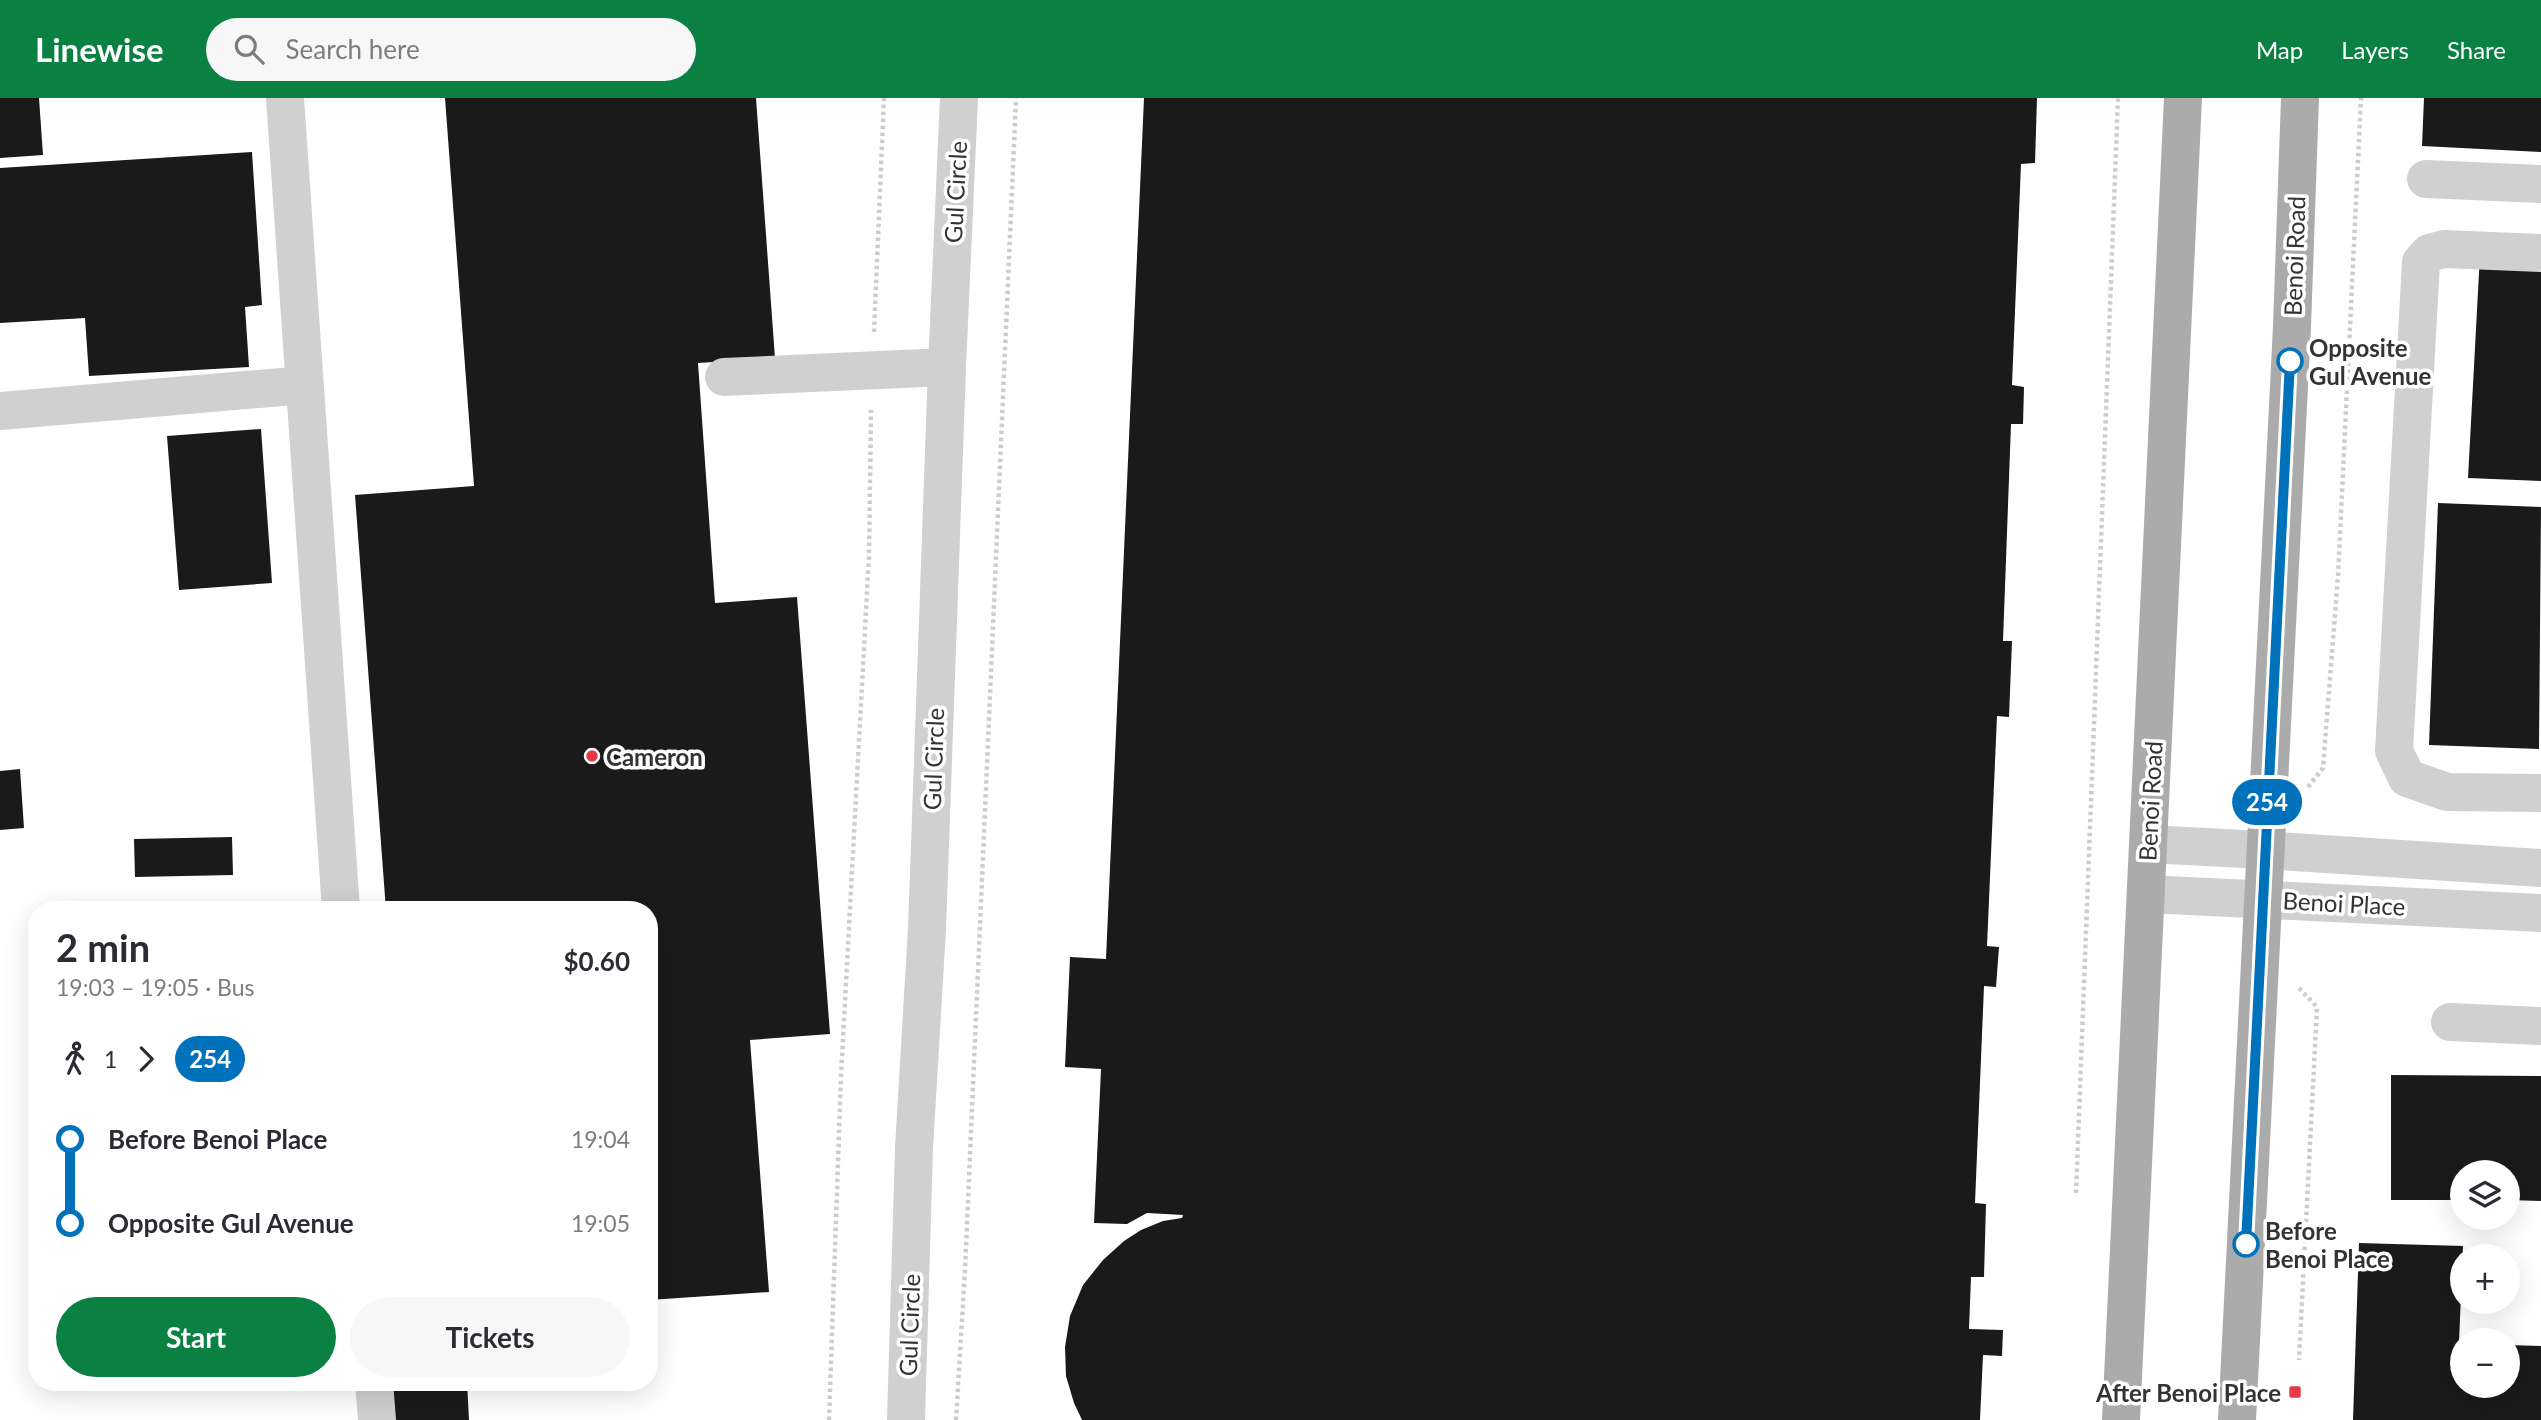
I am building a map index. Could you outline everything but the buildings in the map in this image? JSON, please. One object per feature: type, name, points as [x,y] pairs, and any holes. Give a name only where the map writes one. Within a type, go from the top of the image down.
[{"type":"main road","name":"Benoi Road","points":[[2121,1420],[2183,98]]},
{"type":"main road","name":"Benoi Road","points":[[2237,1420],[2300,98]]},
{"type":"street","points":[[285,98],[340,901]]},
{"type":"street","name":"Gul Circle","points":[[906,1420],[914,1148],[927,929],[959,98]]},
{"type":"street","points":[[2426,179],[2541,184]]},
{"type":"street","points":[[2541,253],[2444,249],[2429,253],[2421,262],[2394,751],[2407,778],[2433,789],[2447,792],[2541,793]]},
{"type":"street","points":[[724,377],[947,367]]},
{"type":"street","points":[[0,411],[305,385]]},
{"type":"street","name":"Benoi Place","points":[[2148,844],[2541,868]]},
{"type":"street","name":"Benoi Place","points":[[2146,894],[2541,913]]},
{"type":"street","points":[[2450,1022],[2541,1026]]},
{"type":"street","points":[[375,1391],[377,1420]]},
{"type":"path","points":[[828,1420],[841,1076],[869,555],[872,371],[884,98]]},
{"type":"path","points":[[956,1420],[966,1257],[1016,98]]},
{"type":"path","points":[[2076,1193],[2118,98]]},
{"type":"path","points":[[2305,799],[2308,788],[2323,768],[2338,576],[2361,98]]},
{"type":"path","points":[[2291,979],[2317,1007],[2299,1360]]},
{"type":"bus line","name":"254","points":[[2246,1244],[2290,361]]},
{"type":"place","name":"Opposite Gul Avenue","points":[[2290,361]]},
{"type":"place","name":"Cameron","points":[[592,756]]},
{"type":"place","name":"Before Benoi Place","points":[[2246,1244]]},
{"type":"place","name":"After Benoi Place","points":[[2295,1392]]}]
